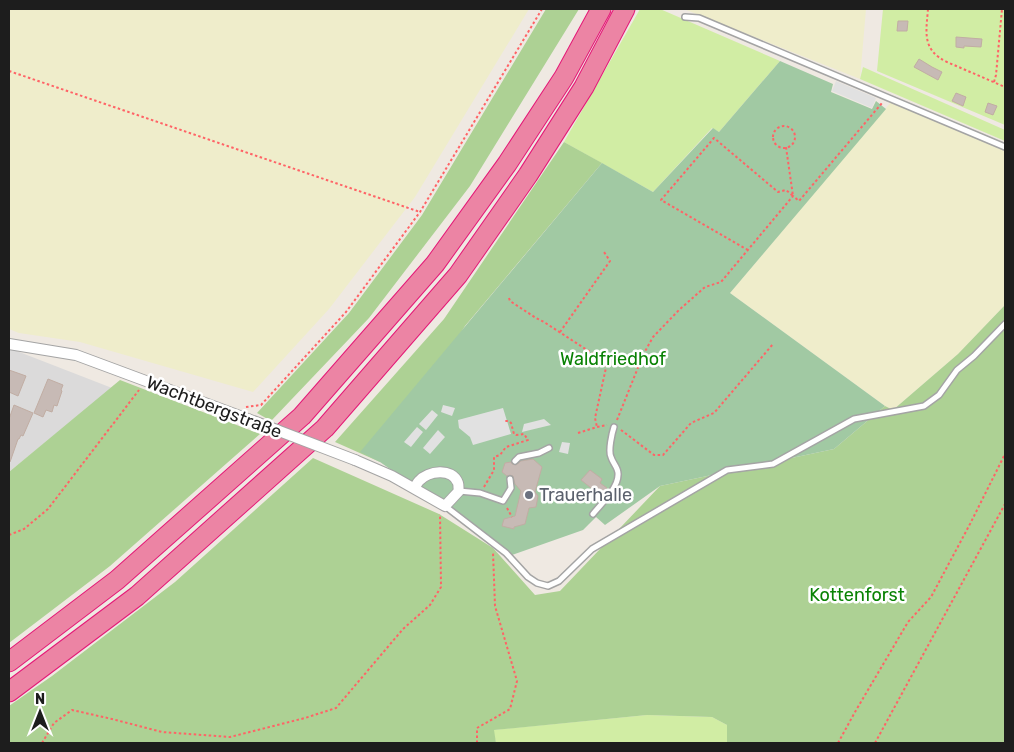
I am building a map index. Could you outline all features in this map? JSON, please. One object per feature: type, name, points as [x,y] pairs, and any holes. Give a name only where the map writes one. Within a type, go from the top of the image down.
[{"type":"highway","points":[[9,662],[117,580],[302,416],[435,264],[507,164],[564,77],[600,9]]},
{"type":"highway","points":[[9,692],[137,596],[325,428],[458,275],[528,175],[584,87],[625,9]]},
{"type":"street","name":"Wachtbergstraße","points":[[9,344],[76,356],[146,381],[355,460],[392,476],[445,506]]},
{"type":"street","points":[[414,488],[419,480],[437,472],[447,473],[454,477],[458,483],[459,491],[445,506]]},
{"type":"lane","points":[[685,17],[699,18],[1005,148]]},
{"type":"lane","name":"Wachtbergstraße","points":[[445,506],[506,553],[537,584],[548,586],[559,582],[592,549],[726,470],[773,464],[854,418],[924,406],[939,395],[958,370],[1005,324]]},
{"type":"lane","points":[[593,514],[617,481],[618,470],[610,457],[614,426]]},
{"type":"lane","points":[[514,461],[519,457],[539,453],[549,448]]},
{"type":"lane","points":[[459,491],[480,493],[503,501],[511,488],[510,479]]},
{"type":"path","points":[[232,414],[236,409],[261,405],[346,312],[420,212],[542,9]]},
{"type":"path","points":[[928,9],[926,38],[934,54],[938,58],[1005,87]]},
{"type":"path","points":[[994,82],[1002,9]]},
{"type":"path","points":[[9,71],[420,212]]},
{"type":"path","points":[[748,250],[661,200],[714,138],[778,192],[786,190],[799,201],[886,97]]},
{"type":"path","points":[[780,126],[789,127],[795,134],[794,142],[786,147],[779,146],[774,140],[774,132],[780,126]]},
{"type":"path","points":[[614,426],[643,355],[653,337],[705,287],[721,282],[793,196],[786,147]]},
{"type":"path","points":[[560,332],[610,261],[604,252]]},
{"type":"path","points":[[509,298],[510,301],[608,363],[643,355]]},
{"type":"path","points":[[578,433],[597,427],[614,426],[654,455],[663,455],[691,422],[714,413],[773,344]]},
{"type":"path","points":[[597,427],[595,418],[608,363]]},
{"type":"path","points":[[9,536],[24,529],[48,509],[146,381]]},
{"type":"path","points":[[480,493],[494,470],[494,457],[500,454],[506,447],[528,440],[524,434],[514,434],[511,423],[505,421]]},
{"type":"path","points":[[838,743],[854,712],[908,622],[931,597],[1005,454]]},
{"type":"path","points":[[503,501],[512,517]]},
{"type":"path","points":[[874,743],[1005,504]]},
{"type":"path","points":[[42,743],[54,723],[72,710],[112,718],[162,732],[230,737],[336,708],[403,629],[430,605],[441,586],[439,514],[458,517]]},
{"type":"path","points":[[477,743],[477,728],[510,709],[517,681],[495,606],[493,548],[488,539]]},
{"type":"shaded area","points":[[9,9],[529,9],[415,197],[329,309],[253,392],[80,342],[19,333],[9,329]]},
{"type":"shaded area","points":[[684,9],[866,9],[860,79]]},
{"type":"shaded area","points":[[836,81],[876,98],[872,108],[832,91]]},
{"type":"shaded area","points":[[891,102],[1005,151],[1005,305],[958,354],[893,410],[730,293]]},
{"type":"shaded area","points":[[9,348],[112,388],[9,472]]},
{"type":"shaded area","points":[[443,405],[455,408],[452,416],[441,412]]},
{"type":"shaded area","points":[[503,408],[511,434],[473,445],[470,437],[459,428],[458,420]]},
{"type":"shaded area","points":[[432,410],[438,415],[426,430],[419,424]]},
{"type":"shaded area","points":[[544,419],[551,425],[522,432],[524,424]]},
{"type":"shaded area","points":[[417,427],[423,432],[411,447],[404,442]]},
{"type":"shaded area","points":[[438,430],[445,437],[430,454],[423,448]]},
{"type":"shaded area","points":[[562,442],[570,443],[568,454],[559,452]]},
{"type":"green space","points":[[546,9],[579,9],[470,186],[369,318],[271,421],[257,413],[349,313],[422,215]]},
{"type":"green space","points":[[640,9],[660,9],[780,61],[719,132],[712,128],[653,192],[564,142]]},
{"type":"green space","points":[[883,9],[1005,9],[1005,125],[877,71]]},
{"type":"green space","name":"Waldfriedhof","points":[[780,61],[833,84],[831,92],[872,109],[876,101],[886,109],[730,293],[885,406],[834,449],[660,486],[605,525],[596,517],[583,530],[512,555],[380,462],[360,452],[602,163],[653,192],[713,128],[719,132]]},
{"type":"green space","points":[[863,67],[1005,130],[1005,141],[860,79]]},
{"type":"green space","points":[[564,142],[602,163],[465,326],[380,462],[335,442],[444,319]]},
{"type":"green space","name":"Kottenforst","points":[[1005,305],[1005,743],[727,743],[727,725],[712,717],[647,715],[494,730],[496,743],[9,743],[9,706],[52,676],[175,582],[313,458],[439,514],[493,548],[535,595],[560,591],[660,486],[834,449],[885,406],[893,410],[958,354]]},
{"type":"green space","points":[[120,380],[260,434],[110,566],[9,643],[9,472]]},
{"type":"green space","points":[[647,715],[712,717],[727,725],[727,743],[496,743],[493,730]]},
{"type":"building","points":[[898,21],[908,21],[907,31],[897,31]]},
{"type":"building","points":[[956,37],[982,39],[981,47],[956,47]]},
{"type":"building","points":[[919,59],[942,72],[938,80],[914,67]]},
{"type":"building","points":[[956,93],[966,97],[963,106],[952,101]]},
{"type":"building","points":[[988,103],[997,106],[993,115],[985,112]]},
{"type":"building","points":[[9,370],[26,376],[18,396],[9,392]]},
{"type":"building","points":[[48,379],[63,385],[57,406],[54,405],[52,412],[46,410],[43,417],[34,413]]},
{"type":"building","points":[[14,405],[33,413],[23,436],[21,435],[18,439],[9,462],[9,419]]},
{"type":"building","name":"Trauerhalle","points":[[533,459],[542,467],[535,492],[538,496],[536,507],[529,508],[525,524],[514,527],[514,529],[502,526],[504,519],[515,516],[521,491],[515,484],[513,476],[507,476],[502,472],[505,463],[511,462],[516,465],[521,461]]},
{"type":"building","points":[[590,470],[602,479],[600,483],[607,488],[601,496],[581,480]]},
{"type":"place","name":"Trauerhalle","points":[[529,495]]}]
